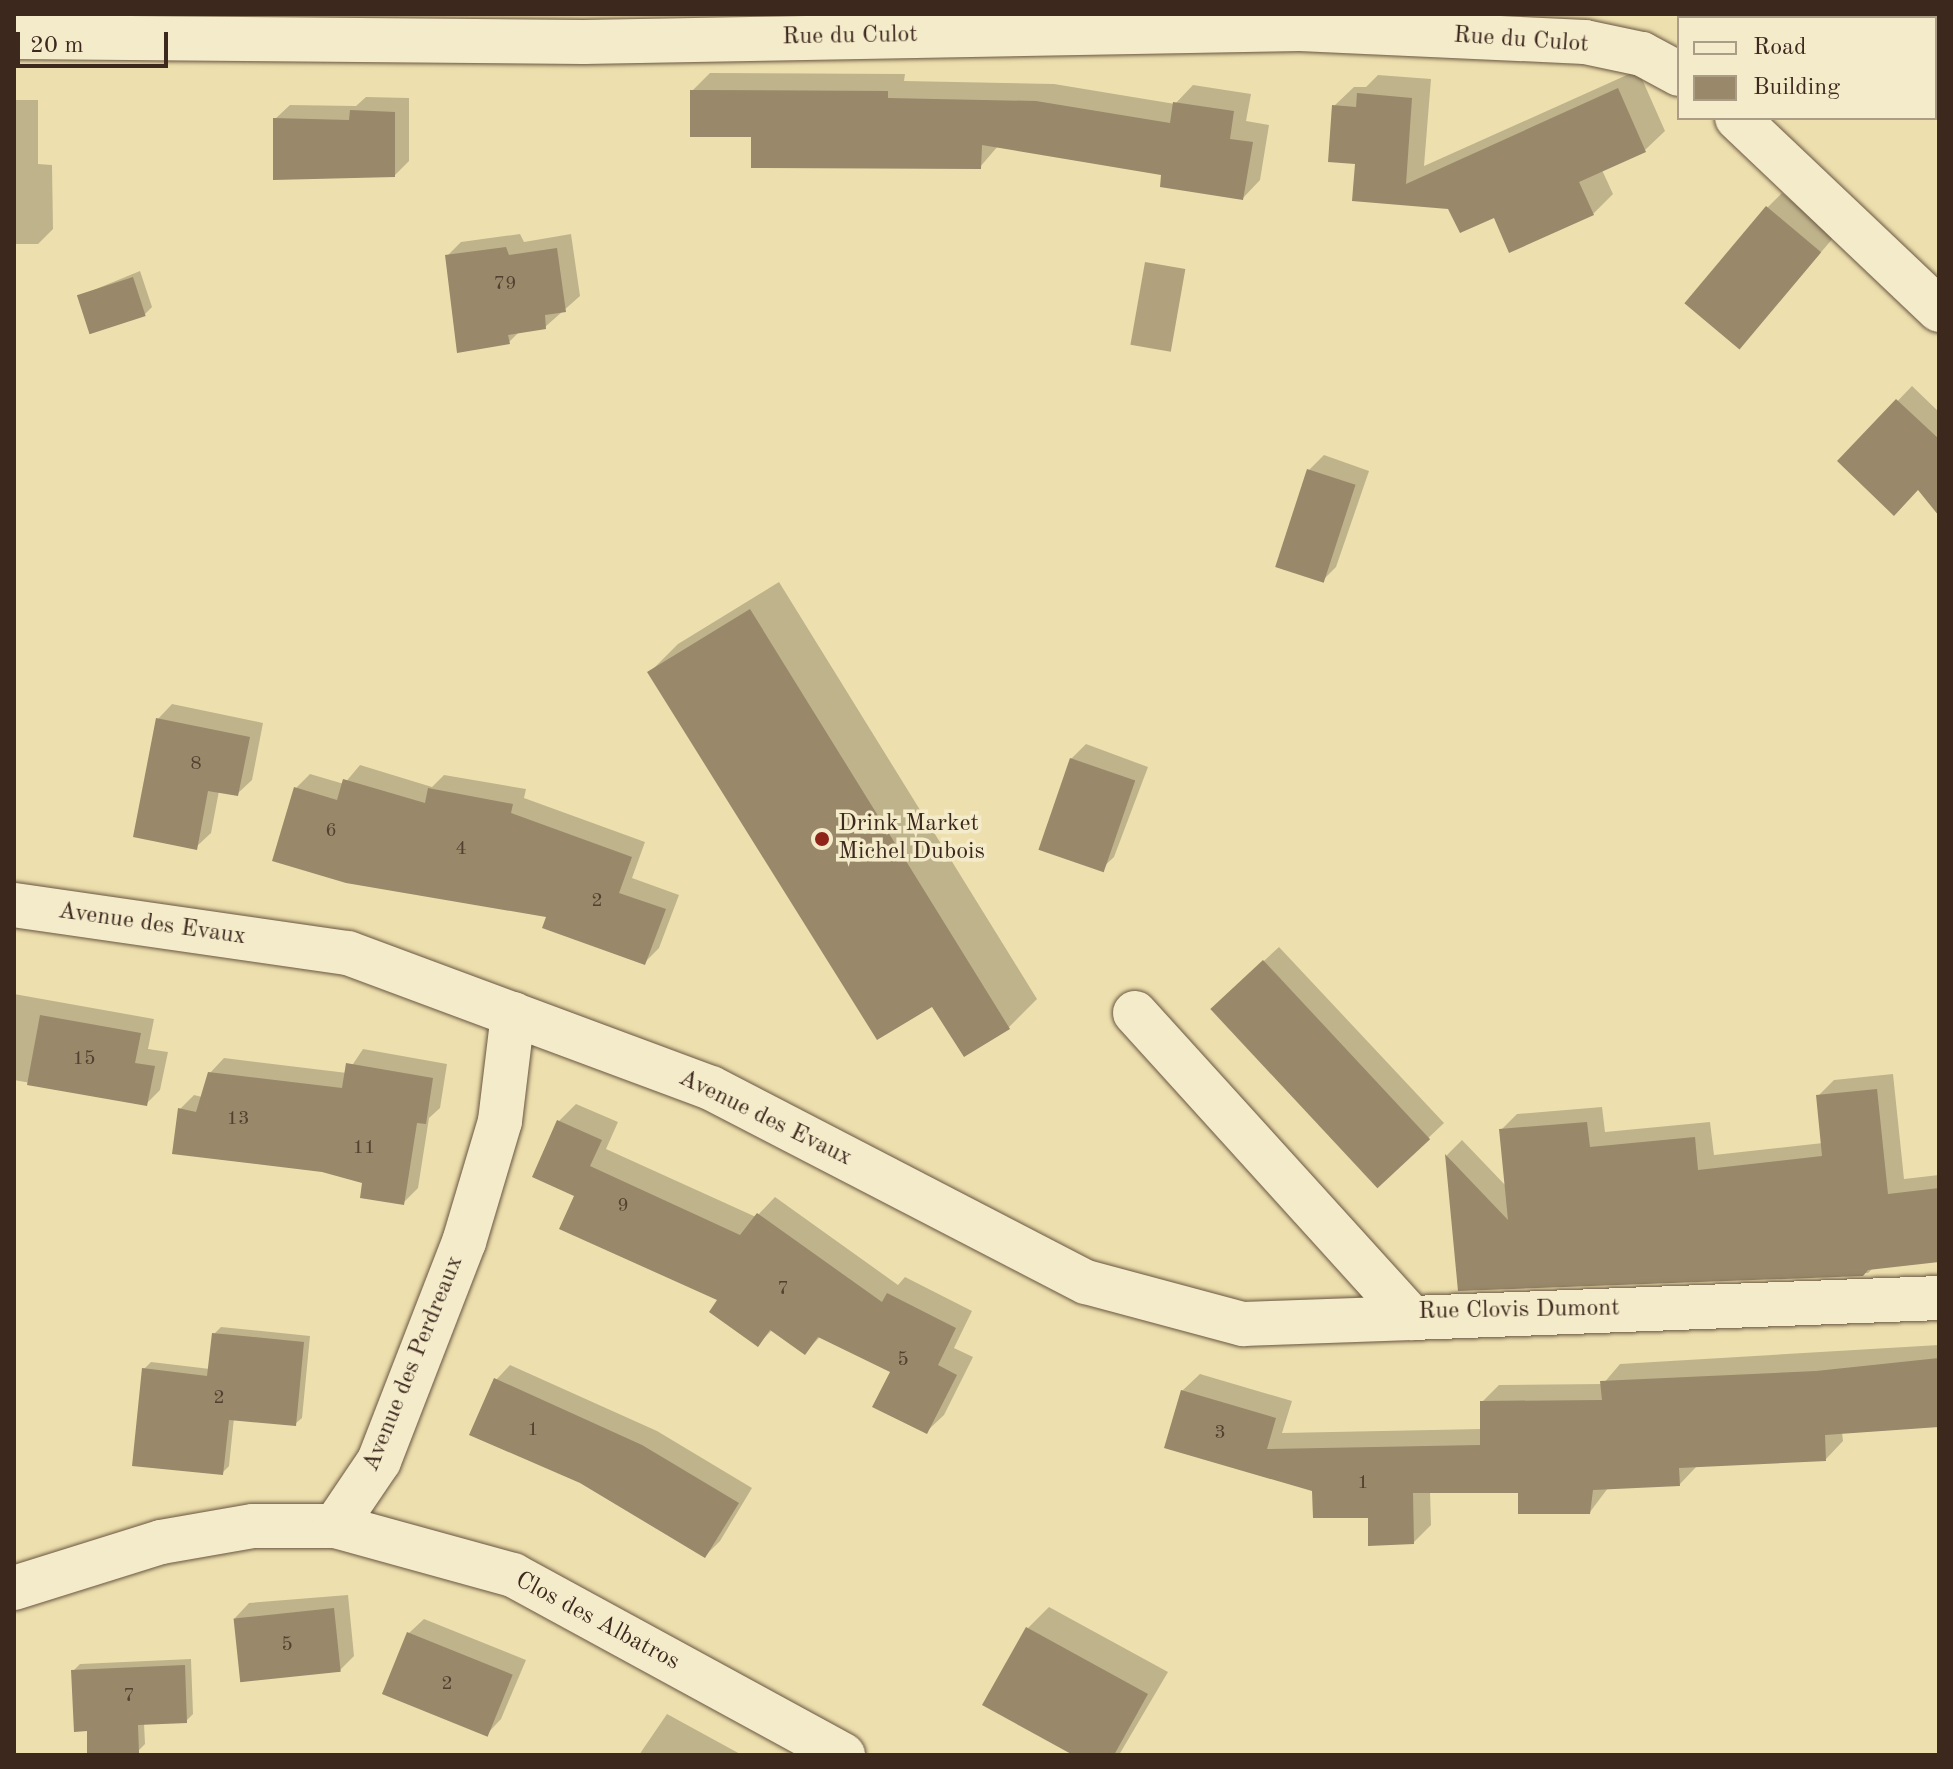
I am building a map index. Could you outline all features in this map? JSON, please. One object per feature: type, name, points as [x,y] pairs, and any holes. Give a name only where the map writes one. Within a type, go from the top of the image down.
[{"type":"street","name":"Rue du Culot","points":[[14,37],[584,42],[1300,29],[1585,42],[1642,54],[1677,73]]},
{"type":"street","points":[[1739,120],[1939,310]]},
{"type":"street","name":"Avenue des Evaux","points":[[14,905],[348,953],[711,1088],[1086,1282],[1243,1324],[1412,1318]]},
{"type":"street","name":"Rue Clovis Dumont","points":[[1135,1013],[1412,1318],[1939,1298]]},
{"type":"street","name":"Avenue des Perdreaux","points":[[335,1526],[379,1461],[464,1242],[500,1121],[513,1014]]},
{"type":"street","points":[[14,1588],[161,1542],[253,1526],[335,1526]]},
{"type":"street","name":"Clos des Albatros","points":[[335,1526],[513,1575],[843,1755]]},
{"type":"shaded area","points":[[1145,262],[1185,269],[1171,352],[1130,345]]},
{"type":"building","points":[[1618,88],[1646,152],[1579,182],[1594,215],[1509,253],[1494,218],[1460,233],[1448,209],[1352,201],[1355,164],[1328,162],[1332,105],[1356,107],[1357,93],[1412,98],[1406,184]]},
{"type":"building","points":[[690,90],[888,91],[888,98],[1036,101],[1170,123],[1173,102],[1234,111],[1230,139],[1253,142],[1243,200],[1160,187],[1161,175],[982,145],[981,169],[751,168],[751,137],[690,137]]},
{"type":"building","points":[[350,110],[395,112],[395,177],[273,180],[273,118],[349,120]]},
{"type":"building","points":[[1766,206],[1821,252],[1740,350],[1684,303]]},
{"type":"building","points":[[506,247],[509,255],[557,248],[566,312],[545,315],[546,329],[508,335],[510,344],[457,353],[445,255]]},
{"type":"building","points":[[133,277],[146,316],[90,334],[77,295]]},
{"type":"building","points":[[1896,399],[1939,439],[1939,516],[1918,490],[1894,516],[1837,461]]},
{"type":"building","points":[[1307,469],[1356,485],[1324,583],[1275,567]]},
{"type":"building","name":"Drink Market Michel Dubois","points":[[750,609],[1010,1029],[964,1057],[932,1007],[877,1040],[647,672]]},
{"type":"building","points":[[156,718],[250,737],[238,796],[208,791],[197,850],[133,837]]},
{"type":"building","points":[[1070,758],[1135,780],[1104,872],[1038,850]]},
{"type":"building","points":[[343,779],[425,803],[428,788],[513,804],[511,813],[632,857],[619,893],[666,909],[645,965],[542,928],[546,917],[346,883],[272,861],[294,787],[337,800]]},
{"type":"building","points":[[1263,960],[1430,1139],[1377,1188],[1210,1009]]},
{"type":"building","points":[[40,1015],[141,1033],[135,1063],[155,1066],[147,1106],[27,1085]]},
{"type":"building","points":[[346,1063],[433,1078],[426,1124],[417,1123],[404,1205],[360,1198],[362,1183],[322,1172],[172,1154],[178,1108],[196,1112],[208,1072],[342,1088]]},
{"type":"building","points":[[1877,1089],[1888,1194],[1939,1188],[1939,1262],[1868,1270],[1863,1276],[1458,1291],[1445,1154],[1508,1220],[1499,1129],[1587,1122],[1590,1147],[1695,1137],[1698,1170],[1822,1156],[1816,1095]]},
{"type":"building","points":[[557,1120],[602,1140],[590,1166],[740,1235],[757,1213],[882,1302],[887,1293],[956,1328],[938,1365],[957,1375],[927,1434],[872,1407],[890,1372],[818,1337],[805,1355],[770,1330],[758,1347],[709,1312],[717,1300],[559,1229],[574,1196],[532,1177]]},
{"type":"building","points":[[212,1333],[304,1342],[296,1426],[229,1420],[223,1475],[132,1466],[142,1368],[207,1376]]},
{"type":"building","points":[[1939,1358],[1939,1427],[1825,1435],[1826,1461],[1679,1468],[1680,1486],[1593,1490],[1590,1514],[1518,1514],[1518,1493],[1413,1493],[1414,1544],[1368,1546],[1368,1518],[1313,1518],[1312,1491],[1164,1448],[1181,1390],[1276,1418],[1267,1449],[1480,1445],[1480,1401],[1602,1400],[1600,1381],[1816,1371]]},
{"type":"building","points":[[494,1378],[642,1445],[739,1503],[705,1558],[580,1483],[469,1435]]},
{"type":"building","points":[[334,1608],[341,1672],[240,1682],[234,1619]]},
{"type":"building","points":[[1026,1627],[1148,1694],[1114,1755],[1073,1755],[982,1705]]},
{"type":"building","points":[[407,1632],[513,1675],[488,1737],[382,1694]]},
{"type":"building","points":[[185,1665],[187,1723],[138,1725],[139,1753],[87,1755],[87,1731],[74,1732],[71,1670]]},
{"type":"place","name":"Drink Market Michel Dubois","points":[[822,839]]}]
